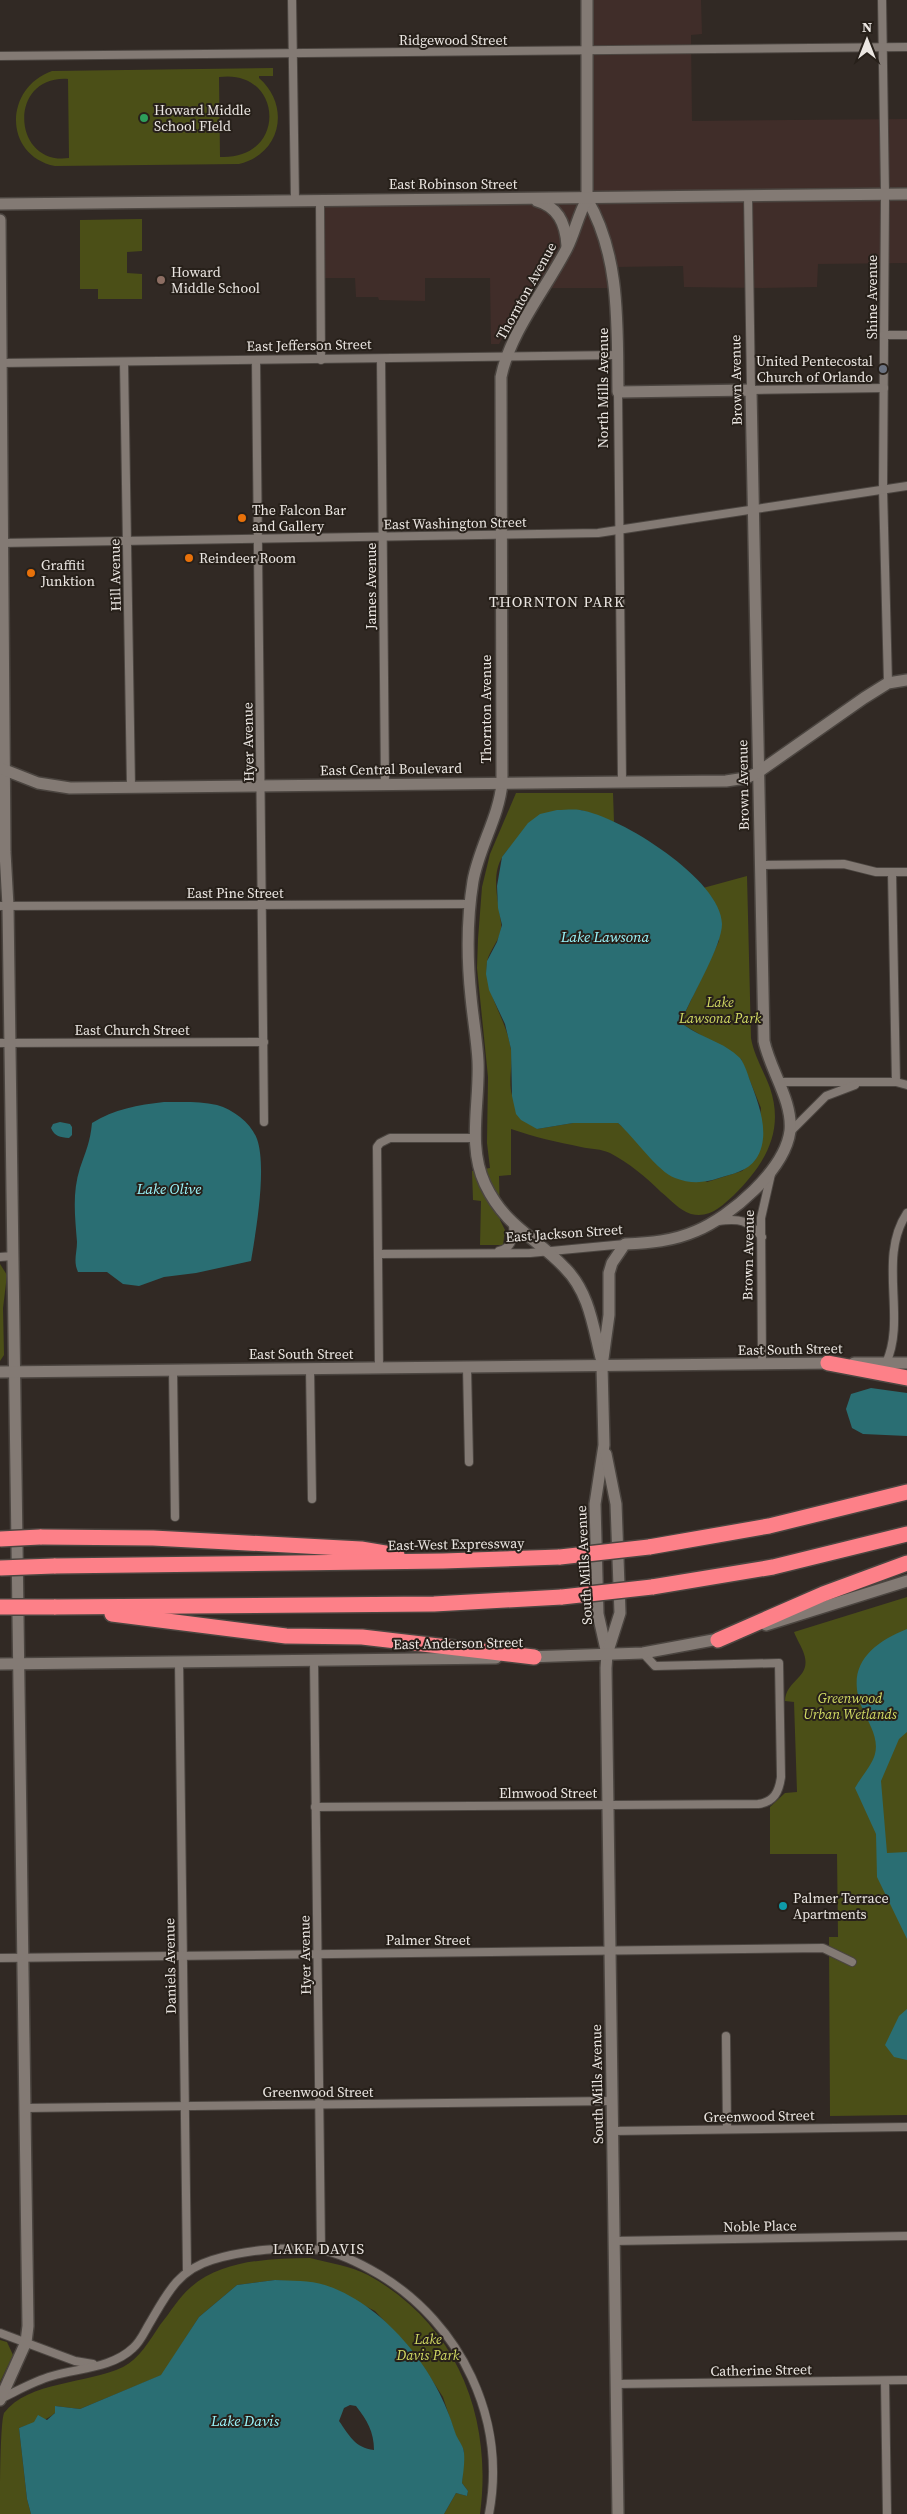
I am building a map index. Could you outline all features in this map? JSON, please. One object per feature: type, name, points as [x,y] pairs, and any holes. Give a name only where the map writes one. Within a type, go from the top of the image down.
[{"type":"highway","points":[[828,1363],[907,1378]]},
{"type":"highway","name":"East-West Expressway","points":[[0,1568],[443,1562],[560,1557],[649,1547],[769,1526],[907,1492]]},
{"type":"highway","points":[[0,1607],[442,1604],[562,1597],[652,1587],[773,1567],[907,1534]]},
{"type":"highway","points":[[0,1539],[153,1538],[361,1549],[443,1562]]},
{"type":"highway","points":[[718,1640],[823,1594],[907,1563]]},
{"type":"highway","points":[[54,1607],[286,1636],[372,1638],[534,1657]]},
{"type":"street","points":[[292,0],[295,201]]},
{"type":"street","name":"North Mills Avenue","points":[[587,0],[587,199],[597,217],[614,281],[617,311],[622,782]]},
{"type":"street","name":"Shine Avenue","points":[[882,0],[886,194],[883,489],[888,683]]},
{"type":"street","name":"Ridgewood Street","points":[[0,56],[907,47]]},
{"type":"street","name":"East Robinson Street","points":[[0,204],[491,198],[533,200],[907,194]]},
{"type":"street","name":"Brown Avenue","points":[[748,196],[757,773],[764,1040],[767,1057],[778,1082],[789,1116],[790,1132],[772,1170],[761,1218],[762,1364]]},
{"type":"street","name":"Thornton Avenue","points":[[587,199],[579,214],[567,249],[506,357],[500,389],[502,783],[500,800],[476,863],[471,904],[469,971],[478,1075],[475,1138],[484,1182],[501,1212],[566,1268],[584,1296],[602,1366]]},
{"type":"street","points":[[533,200],[545,203],[560,217],[565,226],[567,249]]},
{"type":"street","points":[[320,201],[321,360]]},
{"type":"street","points":[[0,220],[5,1149],[12,1256],[17,1664],[24,1957],[28,2326],[26,2342],[0,2400]]},
{"type":"street","points":[[884,335],[907,335]]},
{"type":"street","name":"East Jefferson Street","points":[[1,363],[618,355]]},
{"type":"street","name":"James Avenue","points":[[381,359],[385,783]]},
{"type":"street","name":"Hyer Avenue","points":[[256,361],[264,1122]]},
{"type":"street","name":"Hill Avenue","points":[[124,362],[130,788]]},
{"type":"street","points":[[618,392],[884,388]]},
{"type":"street","name":"East Washington Street","points":[[2,543],[598,533],[752,508],[907,486]]},
{"type":"street","name":"East Central Boulevard","points":[[2,769],[38,783],[54,786],[130,788],[385,783],[726,781],[746,778],[757,773],[888,683],[907,680]]},
{"type":"street","points":[[760,865],[844,864],[866,870],[892,873],[907,872]]},
{"type":"street","points":[[892,873],[896,1082]]},
{"type":"street","name":"East Pine Street","points":[[4,906],[471,904]]},
{"type":"street","name":"East Church Street","points":[[5,1043],[264,1042]]},
{"type":"street","points":[[778,1082],[896,1082],[907,1085]]},
{"type":"street","points":[[790,1132],[826,1096],[864,1082]]},
{"type":"street","points":[[379,1368],[379,1254],[376,1153],[380,1143],[390,1138],[475,1138]]},
{"type":"street","name":"East Jackson Street","points":[[379,1254],[546,1252],[657,1242],[681,1237],[717,1221],[741,1202],[772,1170]]},
{"type":"street","points":[[886,1363],[894,1343],[894,1250],[897,1233],[907,1213]]},
{"type":"street","name":"East Jackson Street","points":[[717,1221],[735,1218],[744,1220],[752,1225],[762,1237]]},
{"type":"street","points":[[490,1253],[503,1250],[509,1246],[514,1235],[513,1224]]},
{"type":"street","name":"South Mills Avenue","points":[[607,1654],[620,1613],[616,1504],[604,1445],[602,1366],[609,1315],[609,1273],[612,1263],[625,1244]]},
{"type":"street","points":[[0,1257],[12,1256]]},
{"type":"street","name":"East South Street","points":[[0,1372],[907,1363]]},
{"type":"street","points":[[467,1367],[469,1462]]},
{"type":"street","points":[[310,1369],[312,1499]]},
{"type":"street","points":[[173,1370],[175,1517]]},
{"type":"street","name":"South Mills Avenue","points":[[604,1445],[595,1504],[598,1614],[607,1654],[613,2241],[618,2514]]},
{"type":"street","name":"East Anderson Street","points":[[0,1664],[534,1657],[643,1653],[718,1640],[907,1581]]},
{"type":"street","name":"Elmwood Street","points":[[315,1807],[765,1804],[777,1794],[781,1777],[779,1663],[655,1666],[643,1653]]},
{"type":"street","name":"Hyer Avenue","points":[[314,1660],[321,2250]]},
{"type":"street","name":"Daniels Avenue","points":[[179,1661],[183,2105],[187,2270]]},
{"type":"street","name":"Palmer Street","points":[[0,1958],[182,1954],[611,1952],[823,1948],[852,1962]]},
{"type":"street","points":[[726,2036],[728,2128]]},
{"type":"street","name":"Greenwood Street","points":[[25,2108],[612,2101]]},
{"type":"street","name":"Greenwood Street","points":[[612,2130],[907,2127]]},
{"type":"street","name":"Noble Place","points":[[613,2241],[907,2236]]},
{"type":"street","points":[[0,2400],[38,2380],[100,2365],[123,2356],[135,2346],[174,2284],[187,2270],[211,2260],[246,2252],[321,2250],[368,2268],[397,2285],[428,2311],[444,2330],[468,2368],[481,2397],[492,2449],[493,2473],[489,2514]]},
{"type":"street","points":[[0,2333],[74,2361],[100,2365]]},
{"type":"street","name":"Catherine Street","points":[[616,2384],[907,2380]]},
{"type":"street","points":[[885,2381],[887,2514]]},
{"type":"shaded area","points":[[588,0],[701,0],[702,34],[691,35],[692,121],[907,119],[907,263],[818,264],[817,287],[762,288],[684,287],[683,266],[615,267],[616,288],[531,288],[499,344],[491,344],[490,278],[425,278],[425,301],[379,300],[378,297],[356,297],[355,278],[322,278],[322,200],[591,197]]},
{"type":"green space","name":"Howard Middle School FIeld","points":[[273,68],[273,76],[259,76],[259,78],[269,89],[275,102],[278,115],[277,128],[272,140],[264,150],[253,159],[239,164],[55,166],[38,159],[26,149],[19,136],[16,121],[18,106],[25,91],[36,80],[52,71]],"holes":[[[219,77],[240,78],[256,86],[266,99],[269,115],[267,131],[258,144],[242,154],[220,157]],[[68,79],[69,158],[50,157],[36,148],[28,135],[24,120],[26,104],[34,91],[48,82]]]},
{"type":"green space","points":[[142,219],[142,251],[127,252],[127,273],[142,274],[142,299],[98,299],[98,289],[80,289],[80,220]]},
{"type":"green space","name":"Lake Lawsona Park","points":[[516,793],[613,793],[614,822],[581,810],[527,834],[518,840],[503,856],[497,872],[496,889],[501,928],[498,939],[488,957],[487,974],[492,996],[509,1039],[512,1095],[520,1109],[537,1129],[573,1123],[618,1123],[633,1136],[707,1182],[742,1171],[756,1159],[761,1108],[741,1059],[684,1025],[684,1015],[719,941],[712,898],[703,888],[747,876],[751,1038],[752,1045],[770,1088],[775,1119],[769,1147],[763,1160],[745,1184],[720,1207],[709,1213],[698,1215],[683,1210],[637,1171],[610,1153],[511,1129],[511,1175],[499,1176],[500,1220],[505,1230],[503,1245],[480,1245],[481,1201],[473,1200],[472,1171],[490,1168],[487,1143],[488,1077],[477,968],[482,887],[490,854]]},
{"type":"green space","points":[[0,1264],[7,1275],[3,1308],[4,1355],[0,1361]]},
{"type":"green space","name":"Greenwood Urban Wetlands","points":[[907,1597],[907,2115],[830,2116],[829,1937],[838,1937],[837,1854],[770,1854],[770,1807],[785,1793],[797,1792],[794,1702],[785,1701],[786,1694],[802,1674],[806,1662],[794,1632]]},
{"type":"green space","name":"Lake Davis Park","points":[[310,2258],[361,2272],[399,2295],[425,2319],[446,2347],[462,2376],[474,2409],[480,2443],[483,2478],[480,2514],[444,2514],[456,2493],[467,2496],[468,2491],[462,2483],[464,2451],[455,2434],[443,2397],[403,2341],[375,2311],[324,2285],[275,2280],[237,2285],[199,2317],[162,2375],[80,2409],[55,2406],[55,2413],[51,2416],[19,2428],[27,2499],[31,2514],[0,2514],[0,2461],[3,2420],[4,2413],[15,2403],[43,2389],[109,2373],[129,2364],[144,2349],[187,2291],[204,2278],[218,2271],[248,2262]]},
{"type":"green space","points":[[0,2340],[7,2342],[13,2355],[0,2382]]},
{"type":"water","name":"Lake Lawsona","points":[[557,810],[580,810],[598,815],[643,837],[688,870],[705,888],[718,907],[722,924],[721,933],[684,1015],[684,1025],[734,1053],[740,1058],[745,1068],[762,1118],[763,1140],[761,1150],[756,1159],[744,1169],[708,1181],[692,1182],[681,1180],[661,1169],[618,1123],[573,1123],[537,1129],[521,1120],[516,1114],[512,1096],[511,1049],[505,1024],[489,990],[486,974],[487,961],[497,942],[502,925],[498,908],[497,886],[502,857],[528,823],[540,814]]},
{"type":"water","name":"Lake Olive","points":[[164,1102],[198,1102],[217,1105],[230,1110],[241,1118],[254,1133],[260,1151],[261,1182],[251,1261],[196,1273],[164,1277],[139,1286],[123,1284],[107,1272],[78,1272],[75,1261],[77,1242],[75,1196],[77,1177],[89,1141],[92,1123],[109,1114],[127,1108]]},
{"type":"water","points":[[60,1122],[70,1124],[72,1127],[72,1135],[69,1138],[58,1136],[51,1128],[53,1124]]},
{"type":"water","points":[[871,1388],[907,1393],[907,1436],[863,1434],[852,1428],[846,1409],[851,1394]]},
{"type":"water","points":[[907,1629],[907,1732],[899,1739],[881,1781],[887,1853],[907,1852],[907,1939],[877,1877],[876,1834],[855,1788],[871,1762],[876,1748],[873,1731],[858,1695],[857,1681],[859,1669],[864,1659],[872,1650],[882,1642]]},
{"type":"water","points":[[907,2009],[907,2060],[894,2057],[885,2045],[899,2016]]},
{"type":"water","name":"Lake Davis","points":[[275,2280],[319,2283],[347,2295],[369,2308],[388,2324],[422,2364],[447,2409],[456,2435],[464,2450],[462,2483],[468,2491],[467,2496],[456,2493],[444,2514],[31,2514],[27,2499],[19,2428],[34,2422],[38,2415],[47,2420],[55,2413],[55,2406],[80,2409],[161,2375],[199,2317],[237,2285]],"holes":[[[350,2405],[356,2406],[369,2426],[374,2450],[357,2444],[339,2421],[344,2408]]]},
{"type":"place","name":"Howard Middle School FIeld","points":[[144,118]]},
{"type":"place","name":"Howard Middle School","points":[[161,280]]},
{"type":"place","name":"United Pentecostal Church of Orlando","points":[[883,369]]},
{"type":"place","name":"The Falcon Bar and Gallery","points":[[242,518]]},
{"type":"place","name":"Reindeer Room","points":[[189,558]]},
{"type":"place","name":"Graffiti Junktion","points":[[31,573]]},
{"type":"place","name":"Palmer Terrace Apartments","points":[[783,1906]]},
{"type":"district","name":"THORNTON PARK","points":[[557,602]]},
{"type":"district","name":"LAKE DAVIS","points":[[319,2249]]}]
